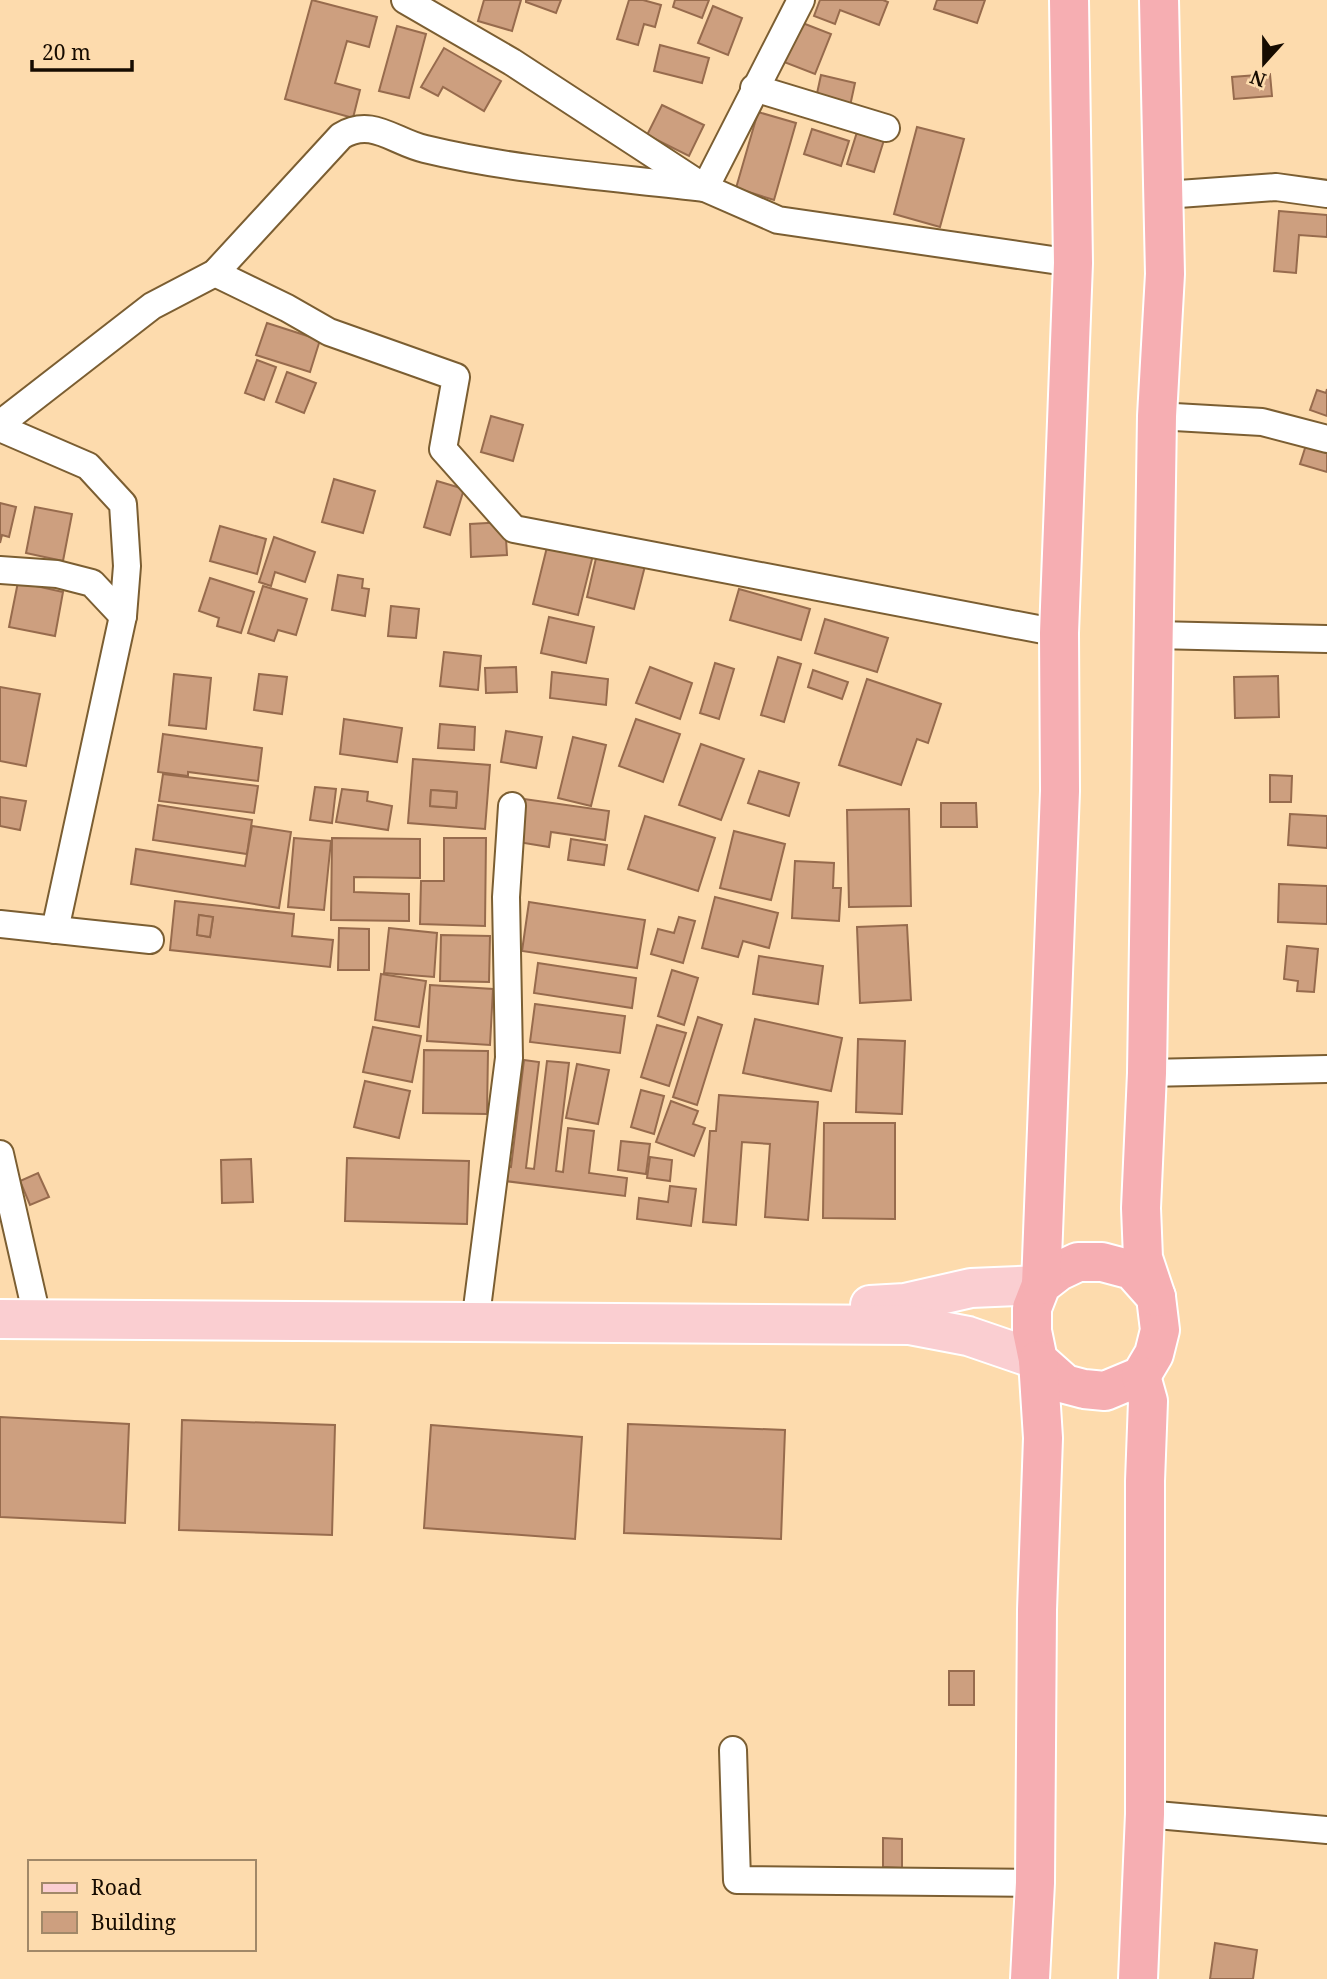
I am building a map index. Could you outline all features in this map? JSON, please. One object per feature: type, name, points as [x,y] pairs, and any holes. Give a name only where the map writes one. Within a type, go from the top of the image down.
[{"type":"highway","points":[[1030,1979],[1035,1882],[1037,1610],[1043,1438],[1032,1308],[1041,1285],[1060,791],[1059,632],[1073,263],[1069,0]]},
{"type":"highway","points":[[1038,1360],[1065,1384],[1105,1391],[1141,1376],[1154,1354],[1160,1330],[1156,1297],[1143,1258],[1141,1208],[1147,1073],[1157,416],[1165,274],[1159,0]]},
{"type":"highway","points":[[1041,1285],[1059,1271],[1078,1262],[1102,1262],[1132,1270],[1156,1297]]},
{"type":"highway","points":[[1138,1979],[1145,1814],[1145,1481],[1148,1401],[1141,1376]]},
{"type":"main road","points":[[12,1311],[476,1316],[905,1303],[971,1288],[1041,1285]]},
{"type":"main road","points":[[12,1311],[910,1325],[968,1336],[1038,1360]]},
{"type":"street","points":[[405,0],[512,62],[705,188],[778,220],[1073,263]]},
{"type":"street","points":[[705,188],[801,0]]},
{"type":"street","points":[[754,88],[886,128]]},
{"type":"street","points":[[55,930],[123,616],[127,566],[123,504],[88,466],[0,426],[152,306],[215,273],[341,136],[353,129],[364,127],[422,148],[489,163],[705,188]]},
{"type":"street","points":[[1165,195],[1276,187],[1327,194]]},
{"type":"street","points":[[215,273],[329,332],[456,377],[443,449],[514,529],[1059,632]]},
{"type":"street","points":[[1157,416],[1262,422],[1327,439]]},
{"type":"street","points":[[0,570],[57,574],[92,583],[123,616]]},
{"type":"street","points":[[1155,635],[1327,639]]},
{"type":"street","points":[[476,1316],[509,1058],[506,897],[512,806]]},
{"type":"street","points":[[0,924],[150,940]]},
{"type":"street","points":[[1147,1073],[1327,1069]]},
{"type":"street","points":[[0,1154],[12,1311]]},
{"type":"street","points":[[733,1750],[737,1880],[1035,1882]]},
{"type":"street","points":[[1145,1814],[1327,1830]]},
{"type":"building","points":[[312,0],[377,17],[369,47],[347,41],[335,83],[360,90],[353,118],[285,99]]},
{"type":"building","points":[[484,0],[521,0],[512,31],[478,21]]},
{"type":"building","points":[[526,0],[561,0],[556,13]]},
{"type":"building","points":[[629,0],[643,0],[661,5],[655,27],[644,24],[638,45],[617,39]]},
{"type":"building","points":[[675,0],[709,0],[702,18],[673,7]]},
{"type":"building","points":[[820,0],[888,2],[879,25],[840,10],[835,24],[814,16]]},
{"type":"building","points":[[937,0],[985,0],[977,23],[934,9]]},
{"type":"building","points":[[713,6],[742,18],[728,55],[698,43]]},
{"type":"building","points":[[800,22],[831,34],[815,74],[784,62]]},
{"type":"building","points":[[397,26],[426,34],[409,98],[379,91]]},
{"type":"building","points":[[660,45],[709,58],[702,83],[654,71]]},
{"type":"building","points":[[444,48],[501,81],[484,111],[443,87],[438,96],[421,87]]},
{"type":"building","points":[[1270,74],[1272,96],[1234,99],[1232,77]]},
{"type":"building","points":[[821,75],[855,83],[850,106],[816,98]]},
{"type":"building","points":[[662,105],[704,125],[689,156],[647,135]]},
{"type":"building","points":[[758,112],[796,123],[774,200],[736,188]]},
{"type":"building","points":[[917,127],[964,139],[940,227],[894,214]]},
{"type":"building","points":[[812,129],[849,141],[841,166],[804,154]]},
{"type":"building","points":[[857,132],[884,140],[874,172],[847,164]]},
{"type":"building","points":[[1279,211],[1327,215],[1327,237],[1299,235],[1296,273],[1274,271]]},
{"type":"building","points":[[267,323],[320,340],[310,372],[256,355]]},
{"type":"building","points":[[257,360],[276,367],[264,400],[245,393]]},
{"type":"building","points":[[287,372],[316,383],[304,413],[276,402]]},
{"type":"building","points":[[1327,389],[1327,416],[1310,410],[1317,390],[1326,393]]},
{"type":"building","points":[[491,416],[523,425],[513,461],[481,452]]},
{"type":"building","points":[[1306,445],[1327,452],[1327,472],[1300,464]]},
{"type":"building","points":[[334,479],[375,491],[363,533],[322,522]]},
{"type":"building","points":[[437,481],[464,489],[450,535],[424,527]]},
{"type":"building","points":[[0,503],[16,507],[9,537],[2,535],[0,543]]},
{"type":"building","points":[[35,507],[72,514],[63,561],[26,553]]},
{"type":"building","points":[[505,522],[507,555],[471,557],[470,524]]},
{"type":"building","points":[[220,526],[266,539],[257,574],[210,561]]},
{"type":"building","points":[[274,537],[315,552],[305,582],[275,572],[271,586],[259,582]]},
{"type":"building","points":[[548,543],[593,555],[578,615],[533,604]]},
{"type":"building","points":[[597,554],[645,566],[634,609],[587,597]]},
{"type":"building","points":[[338,575],[363,579],[362,588],[369,589],[365,616],[332,610]]},
{"type":"building","points":[[210,578],[254,592],[241,633],[217,626],[219,618],[199,611]]},
{"type":"building","points":[[18,582],[63,592],[55,636],[9,627]]},
{"type":"building","points":[[263,586],[307,599],[296,635],[278,630],[274,641],[248,633]]},
{"type":"building","points":[[739,589],[810,609],[801,640],[730,620]]},
{"type":"building","points":[[391,606],[419,609],[416,638],[388,636]]},
{"type":"building","points":[[549,617],[594,627],[586,663],[541,653]]},
{"type":"building","points":[[825,619],[888,638],[877,672],[815,653]]},
{"type":"building","points":[[444,652],[481,656],[478,690],[440,686]]},
{"type":"building","points":[[778,657],[801,664],[784,722],[761,715]]},
{"type":"building","points":[[715,663],[734,669],[719,719],[700,713]]},
{"type":"building","points":[[516,667],[517,692],[486,693],[485,668]]},
{"type":"building","points":[[650,667],[692,683],[680,719],[636,703]]},
{"type":"building","points":[[813,670],[848,682],[842,699],[808,687]]},
{"type":"building","points":[[552,672],[608,679],[606,705],[550,698]]},
{"type":"building","points":[[174,674],[211,678],[206,729],[169,725]]},
{"type":"building","points":[[259,674],[287,677],[282,714],[254,710]]},
{"type":"building","points":[[1278,676],[1279,717],[1235,718],[1234,677]]},
{"type":"building","points":[[867,679],[941,704],[928,743],[917,739],[901,785],[839,765]]},
{"type":"building","points":[[0,687],[40,694],[26,766],[0,761]]},
{"type":"building","points":[[344,719],[402,728],[397,762],[340,754]]},
{"type":"building","points":[[636,719],[680,734],[663,782],[619,766]]},
{"type":"building","points":[[440,724],[475,727],[474,750],[438,748]]},
{"type":"building","points":[[506,731],[542,737],[536,768],[501,762]]},
{"type":"building","points":[[163,734],[262,748],[258,781],[188,772],[188,776],[158,772]]},
{"type":"building","points":[[573,737],[606,745],[591,806],[558,798]]},
{"type":"building","points":[[701,744],[744,759],[721,820],[679,805]]},
{"type":"building","points":[[413,759],[490,765],[485,829],[408,823]],"holes":[[[431,790],[457,792],[456,808],[430,806]]]},
{"type":"building","points":[[759,771],[799,783],[789,816],[748,803]]},
{"type":"building","points":[[163,774],[258,786],[254,813],[159,801]]},
{"type":"building","points":[[1270,775],[1292,776],[1291,802],[1270,802]]},
{"type":"building","points":[[315,787],[336,789],[332,823],[310,820]]},
{"type":"building","points":[[342,789],[368,792],[367,801],[392,806],[388,830],[336,822]]},
{"type":"building","points":[[431,790],[457,792],[456,808],[430,806]]},
{"type":"building","points":[[0,797],[26,801],[20,830],[0,826]]},
{"type":"building","points":[[524,799],[609,811],[605,840],[551,832],[549,847],[518,842]]},
{"type":"building","points":[[941,803],[976,803],[977,827],[941,827]]},
{"type":"building","points":[[158,805],[252,820],[247,854],[153,840]]},
{"type":"building","points":[[909,809],[911,906],[849,907],[847,810]]},
{"type":"building","points":[[1290,814],[1327,816],[1327,848],[1288,845]]},
{"type":"building","points":[[645,816],[715,838],[698,891],[628,869]]},
{"type":"building","points":[[252,826],[291,832],[279,908],[131,884],[136,849],[245,866]]},
{"type":"building","points":[[734,831],[785,844],[771,900],[720,888]]},
{"type":"building","points":[[294,838],[331,841],[324,910],[288,907]]},
{"type":"building","points":[[332,838],[420,839],[420,878],[354,877],[354,892],[409,894],[409,921],[331,920]]},
{"type":"building","points":[[444,838],[486,838],[485,926],[420,924],[421,881],[444,881]]},
{"type":"building","points":[[571,839],[607,845],[604,865],[568,860]]},
{"type":"building","points":[[795,861],[834,863],[833,888],[841,888],[839,921],[792,918]]},
{"type":"building","points":[[1279,884],[1327,886],[1327,924],[1278,922]]},
{"type":"building","points":[[715,897],[778,913],[769,948],[743,941],[738,957],[702,948]]},
{"type":"building","points":[[175,901],[294,914],[292,936],[333,940],[330,967],[170,950]],"holes":[[[199,915],[213,917],[210,937],[197,935]]]},
{"type":"building","points":[[529,902],[645,920],[637,968],[522,951]]},
{"type":"building","points":[[199,915],[213,917],[210,937],[197,935]]},
{"type":"building","points":[[679,917],[695,921],[683,963],[651,954],[658,929],[674,933]]},
{"type":"building","points":[[907,925],[911,1000],[860,1003],[857,927]]},
{"type":"building","points":[[339,928],[369,929],[369,970],[338,970]]},
{"type":"building","points":[[389,928],[437,933],[434,977],[384,973]]},
{"type":"building","points":[[441,935],[490,936],[489,982],[440,981]]},
{"type":"building","points":[[1287,946],[1318,949],[1314,992],[1297,991],[1298,981],[1284,979]]},
{"type":"building","points":[[759,956],[823,966],[818,1004],[753,994]]},
{"type":"building","points":[[538,963],[636,978],[632,1008],[534,993]]},
{"type":"building","points":[[672,970],[698,978],[684,1025],[658,1016]]},
{"type":"building","points":[[381,974],[426,981],[419,1027],[375,1020]]},
{"type":"building","points":[[430,985],[493,989],[490,1045],[427,1041]]},
{"type":"building","points":[[535,1004],[625,1016],[620,1053],[530,1042]]},
{"type":"building","points":[[698,1017],[722,1025],[697,1105],[673,1097]]},
{"type":"building","points":[[755,1019],[842,1038],[831,1091],[743,1073]]},
{"type":"building","points":[[657,1025],[686,1033],[669,1086],[641,1077]]},
{"type":"building","points":[[373,1027],[421,1036],[412,1082],[363,1072]]},
{"type":"building","points":[[858,1039],[905,1041],[902,1114],[856,1112]]},
{"type":"building","points":[[424,1050],[488,1051],[487,1114],[423,1113]]},
{"type":"building","points":[[524,1060],[539,1062],[526,1168],[534,1169],[547,1061],[569,1063],[556,1171],[563,1172],[568,1128],[594,1131],[589,1173],[627,1178],[625,1196],[505,1181],[506,1166],[511,1167]]},
{"type":"building","points":[[577,1064],[609,1070],[598,1124],[566,1118]]},
{"type":"building","points":[[365,1081],[410,1091],[399,1138],[354,1127]]},
{"type":"building","points":[[641,1090],[664,1096],[654,1134],[631,1127]]},
{"type":"building","points":[[719,1095],[818,1102],[808,1220],[765,1217],[770,1144],[742,1142],[736,1225],[703,1222],[710,1131],[716,1131]]},
{"type":"building","points":[[671,1101],[698,1111],[693,1124],[705,1128],[694,1156],[656,1142]]},
{"type":"building","points":[[824,1123],[895,1123],[895,1219],[823,1218]]},
{"type":"building","points":[[621,1141],[650,1144],[646,1174],[618,1170]]},
{"type":"building","points":[[650,1157],[672,1160],[670,1181],[647,1178]]},
{"type":"building","points":[[347,1158],[469,1161],[467,1224],[345,1221]]},
{"type":"building","points":[[251,1159],[253,1202],[222,1203],[221,1160]]},
{"type":"building","points":[[38,1173],[49,1197],[30,1205],[20,1181]]},
{"type":"building","points":[[670,1186],[696,1189],[691,1226],[637,1219],[639,1198],[668,1202]]},
{"type":"building","points":[[0,1417],[129,1424],[125,1523],[0,1517]]},
{"type":"building","points":[[182,1420],[335,1425],[332,1535],[179,1530]]},
{"type":"building","points":[[628,1424],[785,1430],[781,1539],[624,1533]]},
{"type":"building","points":[[431,1425],[582,1437],[575,1539],[424,1528]]},
{"type":"building","points":[[949,1671],[974,1671],[974,1705],[949,1705]]},
{"type":"building","points":[[883,1838],[902,1839],[902,1868],[883,1867]]},
{"type":"building","points":[[1215,1943],[1257,1950],[1253,1979],[1210,1979]]}]
